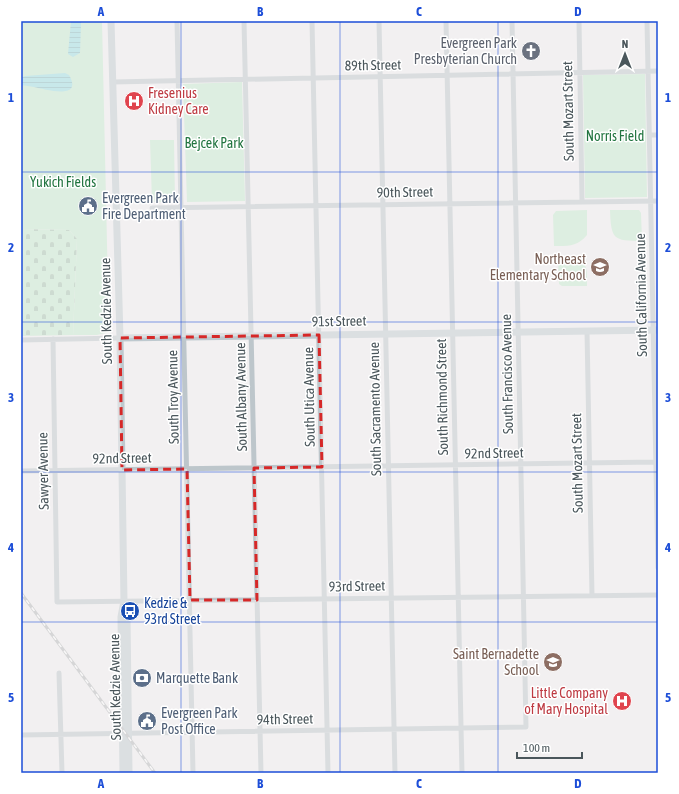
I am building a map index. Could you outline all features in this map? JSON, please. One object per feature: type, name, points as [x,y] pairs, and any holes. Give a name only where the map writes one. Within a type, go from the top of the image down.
[{"type":"main road","name":"South Kedzie Avenue","points":[[111,21],[120,338],[124,601],[127,618],[123,773]]},
{"type":"main road","name":"91st Street","points":[[120,338],[656,330]]},
{"type":"main road","name":"South Kedzie Avenue","points":[[125,733],[129,773]]},
{"type":"street","name":"South Troy Avenue","points":[[177,21],[193,773]]},
{"type":"street","name":"South Albany Avenue","points":[[244,21],[261,773]]},
{"type":"street","name":"South Utica Avenue","points":[[312,21],[328,773]]},
{"type":"street","name":"South Sacramento Avenue","points":[[379,21],[395,773]]},
{"type":"street","name":"South Richmond Street","points":[[446,21],[462,773]]},
{"type":"street","name":"South Francisco Avenue","points":[[512,21],[526,727]]},
{"type":"street","name":"South Mozart Street","points":[[579,21],[582,202]]},
{"type":"street","name":"South California Avenue","points":[[647,21],[651,201],[655,266],[658,568]]},
{"type":"street","name":"89th Street","points":[[113,82],[658,71]]},
{"type":"street","points":[[650,136],[658,135]]},
{"type":"street","name":"90th Street","points":[[152,208],[658,200]]},
{"type":"street","name":"South Mozart Street","points":[[587,331],[592,596]]},
{"type":"street","name":"91st Street","points":[[21,340],[120,338]]},
{"type":"street","name":"Sawyer Avenue","points":[[52,339],[57,602]]},
{"type":"street","name":"92nd Street","points":[[21,472],[656,462]]},
{"type":"street","name":"93rd Street","points":[[57,602],[658,595]]},
{"type":"street","points":[[59,673],[62,773]]},
{"type":"street","name":"94th Street","points":[[21,735],[526,727]]},
{"type":"highlighted area","points":[[319,335],[322,467],[254,468],[257,600],[190,600],[187,469],[122,470],[120,338]]},
{"type":"green space","name":"Yukich Fields","points":[[21,21],[102,21],[109,332],[97,335],[73,335],[77,239],[69,230],[21,229]]},
{"type":"green space","name":"Norris Field","points":[[645,74],[647,197],[585,198],[583,75]]},
{"type":"green space","name":"Bejcek Park","points":[[242,82],[245,201],[187,202],[183,84]]},
{"type":"green space","points":[[150,140],[174,140],[175,202],[152,202]]},
{"type":"green space","points":[[587,210],[587,235],[576,244],[568,246],[554,246],[553,215],[556,211]]},
{"type":"green space","points":[[610,210],[639,210],[641,213],[642,241],[619,239],[613,233],[611,227]]},
{"type":"green space","points":[[21,229],[69,230],[77,239],[73,335],[21,336]]},
{"type":"green space","points":[[572,257],[582,261],[586,267],[587,286],[562,286],[559,284],[558,258]]},
{"type":"water","points":[[71,21],[81,21],[80,53],[73,57],[68,54]]},
{"type":"water","points":[[65,73],[69,75],[72,83],[71,88],[67,91],[53,91],[21,85],[21,78],[25,76]]},
{"type":"railway","points":[[21,593],[155,773]]},
{"type":"place","name":"Evergreen Park Presbyterian Church","points":[[531,51]]},
{"type":"place","name":"Fresenius Kidney Care","points":[[134,101]]},
{"type":"place","name":"Evergreen Park Fire Department","points":[[88,206]]},
{"type":"place","name":"Northeast Elementary School","points":[[600,267]]},
{"type":"place","name":"Kedzie & 93rd Street","points":[[130,611]]},
{"type":"place","name":"Saint Bernadette School","points":[[553,662]]},
{"type":"place","name":"Marquette Bank","points":[[142,678]]},
{"type":"place","name":"Little Company of Mary Hospital","points":[[622,701]]},
{"type":"place","name":"Evergreen Park Post Office","points":[[147,721]]}]
